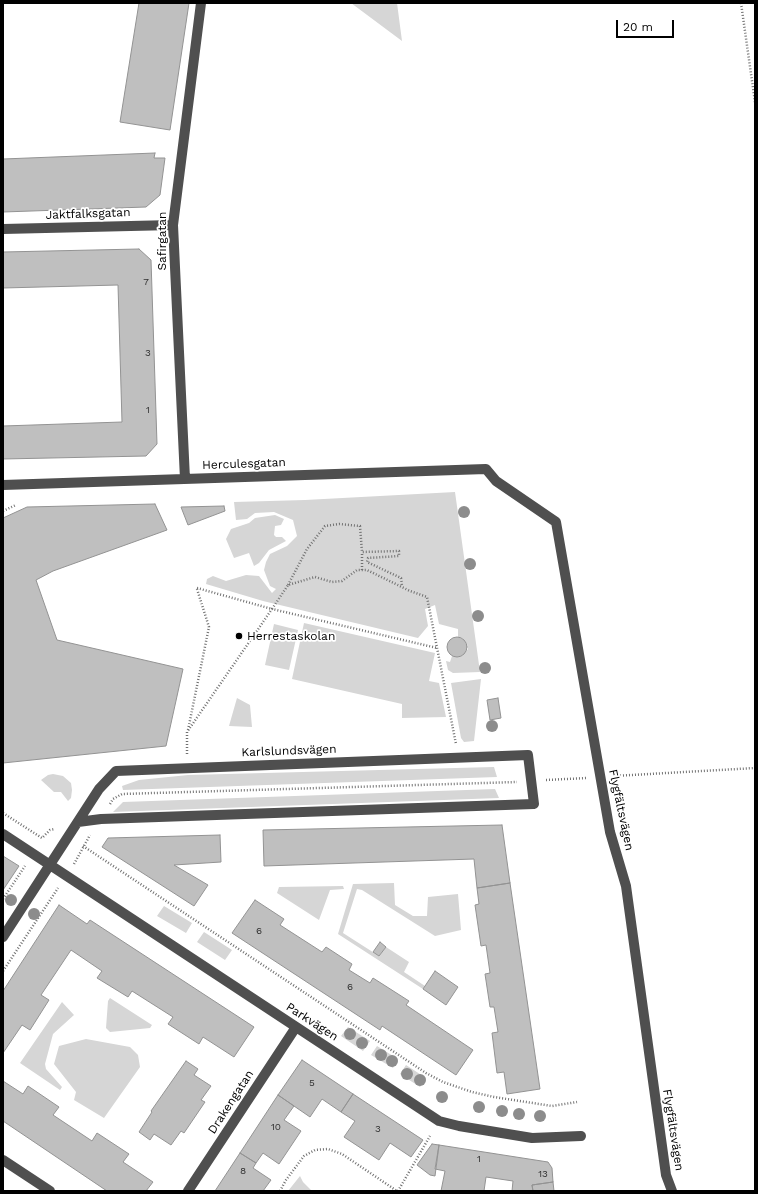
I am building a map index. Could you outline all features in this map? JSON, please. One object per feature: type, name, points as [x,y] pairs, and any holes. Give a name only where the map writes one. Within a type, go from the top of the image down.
[{"type":"street","name":"Safirgatan","points":[[186,479],[173,225],[201,3]]},
{"type":"street","name":"Jaktfalksgatan","points":[[3,229],[173,225]]},
{"type":"street","name":"Herculesgatan","points":[[3,486],[486,469]]},
{"type":"street","name":"Flygfältsvägen","points":[[486,469],[496,481],[556,522],[610,832],[626,886],[666,1175],[672,1191]]},
{"type":"street","name":"Karlslundsvägen","points":[[3,937],[99,789],[116,771],[528,755],[531,781]]},
{"type":"street","points":[[78,822],[100,819],[534,804],[531,781]]},
{"type":"street","points":[[3,834],[50,865]]},
{"type":"street","name":"Parkvägen","points":[[50,865],[438,1121],[532,1138],[581,1136]]},
{"type":"street","name":"Drakengatan","points":[[188,1191],[296,1027]]},
{"type":"street","points":[[3,1160],[50,1191]]},
{"type":"path","points":[[741,3],[755,102]]},
{"type":"path","points":[[3,511],[16,505]]},
{"type":"path","points":[[188,732],[288,585],[307,549],[325,526],[339,524],[360,526],[362,570]]},
{"type":"path","points":[[362,552],[399,551],[399,556],[368,558],[367,562],[401,578],[402,586]]},
{"type":"path","points":[[288,585],[316,577],[332,582],[342,581],[357,570],[367,570],[410,591],[427,597],[457,746]]},
{"type":"path","points":[[187,757],[188,732],[209,627],[196,588],[272,609],[437,648]]},
{"type":"path","points":[[607,777],[755,768]]},
{"type":"path","points":[[577,1102],[552,1106],[494,1097],[472,1092],[442,1082],[426,1073],[84,846],[113,799],[122,794],[531,781],[592,777]]},
{"type":"path","points":[[3,813],[42,838],[50,830],[56,829],[60,831]]},
{"type":"path","points":[[3,899],[22,870]]},
{"type":"path","points":[[3,971],[53,895]]},
{"type":"path","points":[[280,1191],[286,1180],[304,1156],[315,1150],[328,1149],[342,1154],[398,1191],[430,1136]]},
{"type":"shaded area","points":[[351,3],[397,3],[402,41]]},
{"type":"shaded area","points":[[455,492],[480,672],[453,673],[448,670],[446,661],[450,662],[452,656],[459,657],[463,655],[468,649],[467,644],[462,638],[458,637],[458,629],[439,624],[435,605],[425,609],[428,626],[418,638],[263,601],[206,584],[207,579],[213,576],[226,581],[246,575],[259,576],[272,593],[276,589],[270,586],[264,570],[266,562],[270,554],[287,546],[297,536],[293,520],[274,512],[255,513],[247,519],[236,520],[234,502],[305,500]]},
{"type":"shaded area","points":[[275,515],[284,519],[281,525],[275,526],[274,535],[276,537],[282,537],[286,541],[269,550],[259,563],[254,566],[249,553],[234,558],[226,539],[231,529],[249,523],[255,518]]},
{"type":"shaded area","points":[[304,623],[435,653],[429,681],[439,683],[446,717],[402,718],[402,704],[292,679]]},
{"type":"shaded area","points":[[274,624],[298,630],[289,670],[265,665]]},
{"type":"shaded area","points":[[481,679],[474,741],[464,742],[461,738],[451,683]]},
{"type":"shaded area","points":[[237,698],[250,705],[252,727],[229,726]]},
{"type":"shaded area","points":[[494,767],[497,777],[123,790],[122,786],[139,780],[188,775]]},
{"type":"shaded area","points":[[53,774],[63,776],[71,783],[71,798],[68,801],[61,792],[54,792],[41,780],[48,775]]},
{"type":"shaded area","points":[[495,789],[499,798],[113,812],[123,802]]},
{"type":"shaded area","points":[[394,883],[395,905],[413,916],[427,916],[428,897],[458,894],[461,930],[435,936],[362,890],[357,889],[343,933],[379,956],[386,947],[409,962],[404,972],[425,986],[423,989],[338,934],[353,884]]},
{"type":"shaded area","points":[[343,886],[344,889],[330,890],[319,920],[277,893],[279,887]]},
{"type":"shaded area","points":[[164,906],[192,923],[186,933],[157,916]]},
{"type":"shaded area","points":[[204,932],[232,950],[225,960],[197,942]]},
{"type":"shaded area","points":[[110,998],[152,1025],[150,1028],[110,1032],[106,1028],[108,1001]]},
{"type":"shaded area","points":[[62,1002],[74,1015],[53,1034],[45,1064],[46,1069],[62,1087],[60,1090],[20,1063]]},
{"type":"shaded area","points":[[348,1027],[370,1041],[363,1051],[341,1036]]},
{"type":"shaded area","points":[[86,1039],[130,1047],[138,1055],[140,1067],[104,1118],[74,1100],[76,1092],[54,1064],[59,1046]]},
{"type":"shaded area","points":[[377,1046],[398,1059],[393,1068],[371,1055]]},
{"type":"shaded area","points":[[406,1065],[426,1078],[420,1087],[400,1074]]},
{"type":"shaded area","points":[[300,1176],[303,1182],[312,1191],[288,1191]]},
{"type":"building","points":[[139,3],[189,3],[170,130],[120,122]]},
{"type":"building","points":[[155,153],[154,158],[165,158],[160,195],[146,207],[3,212],[3,159]]},
{"type":"building","points":[[139,249],[151,260],[157,444],[146,456],[3,459],[3,426],[122,422],[118,285],[3,288],[3,252]]},
{"type":"building","points":[[155,504],[167,530],[53,571],[36,580],[57,640],[183,669],[166,746],[3,763],[3,518],[27,507]]},
{"type":"building","points":[[224,506],[225,511],[188,525],[181,507]]},
{"type":"building","points":[[457,637],[464,640],[467,647],[464,654],[457,657],[450,654],[447,647],[450,640]]},
{"type":"building","points":[[498,698],[501,718],[490,720],[487,700]]},
{"type":"building","points":[[502,825],[510,883],[477,888],[474,859],[264,866],[263,830]]},
{"type":"building","points":[[220,835],[221,862],[174,865],[208,885],[194,906],[102,847],[108,838]]},
{"type":"building","points":[[3,856],[19,866],[3,890]]},
{"type":"building","points":[[510,883],[540,1089],[507,1094],[504,1072],[497,1073],[492,1033],[498,1032],[494,1007],[490,1007],[485,974],[490,973],[486,945],[481,946],[475,905],[479,904],[477,888]]},
{"type":"building","points":[[255,900],[284,919],[280,925],[322,952],[326,947],[352,964],[349,970],[370,983],[373,978],[409,1001],[406,1005],[473,1050],[456,1075],[382,1026],[380,1030],[232,933]]},
{"type":"building","points":[[59,905],[87,924],[90,920],[254,1027],[234,1057],[203,1037],[199,1044],[168,1024],[173,1017],[132,991],[128,997],[97,978],[102,971],[71,950],[41,995],[49,1000],[30,1030],[22,1025],[3,1053],[3,991]]},
{"type":"building","points":[[380,942],[386,947],[379,956],[373,952]]},
{"type":"building","points":[[435,971],[458,987],[446,1005],[423,989]]},
{"type":"building","points":[[302,1060],[353,1094],[341,1112],[322,1099],[310,1117],[278,1095]]},
{"type":"building","points":[[186,1061],[198,1069],[194,1075],[211,1086],[201,1100],[205,1102],[184,1133],[181,1131],[171,1145],[154,1134],[150,1140],[139,1132],[152,1112],[151,1111]]},
{"type":"building","points":[[3,1081],[23,1094],[28,1086],[59,1107],[53,1115],[92,1141],[97,1133],[129,1154],[123,1162],[153,1182],[146,1191],[107,1191],[3,1121]]},
{"type":"building","points":[[353,1094],[423,1140],[411,1157],[390,1143],[379,1160],[344,1137],[355,1121],[341,1112]]},
{"type":"building","points":[[278,1095],[294,1106],[284,1120],[301,1131],[279,1164],[263,1153],[256,1163],[240,1153]]},
{"type":"building","points":[[432,1144],[439,1145],[435,1176],[430,1175],[417,1165]]},
{"type":"building","points":[[439,1145],[548,1162],[552,1168],[553,1182],[532,1185],[533,1191],[512,1191],[513,1181],[486,1177],[484,1191],[441,1191],[445,1171],[435,1169]]},
{"type":"building","points":[[240,1153],[256,1163],[253,1168],[271,1180],[263,1191],[215,1191]]},
{"type":"building","points":[[553,1182],[554,1191],[533,1191],[532,1185]]},
{"type":"place","name":"Herrestaskolan","points":[[239,636]]}]
